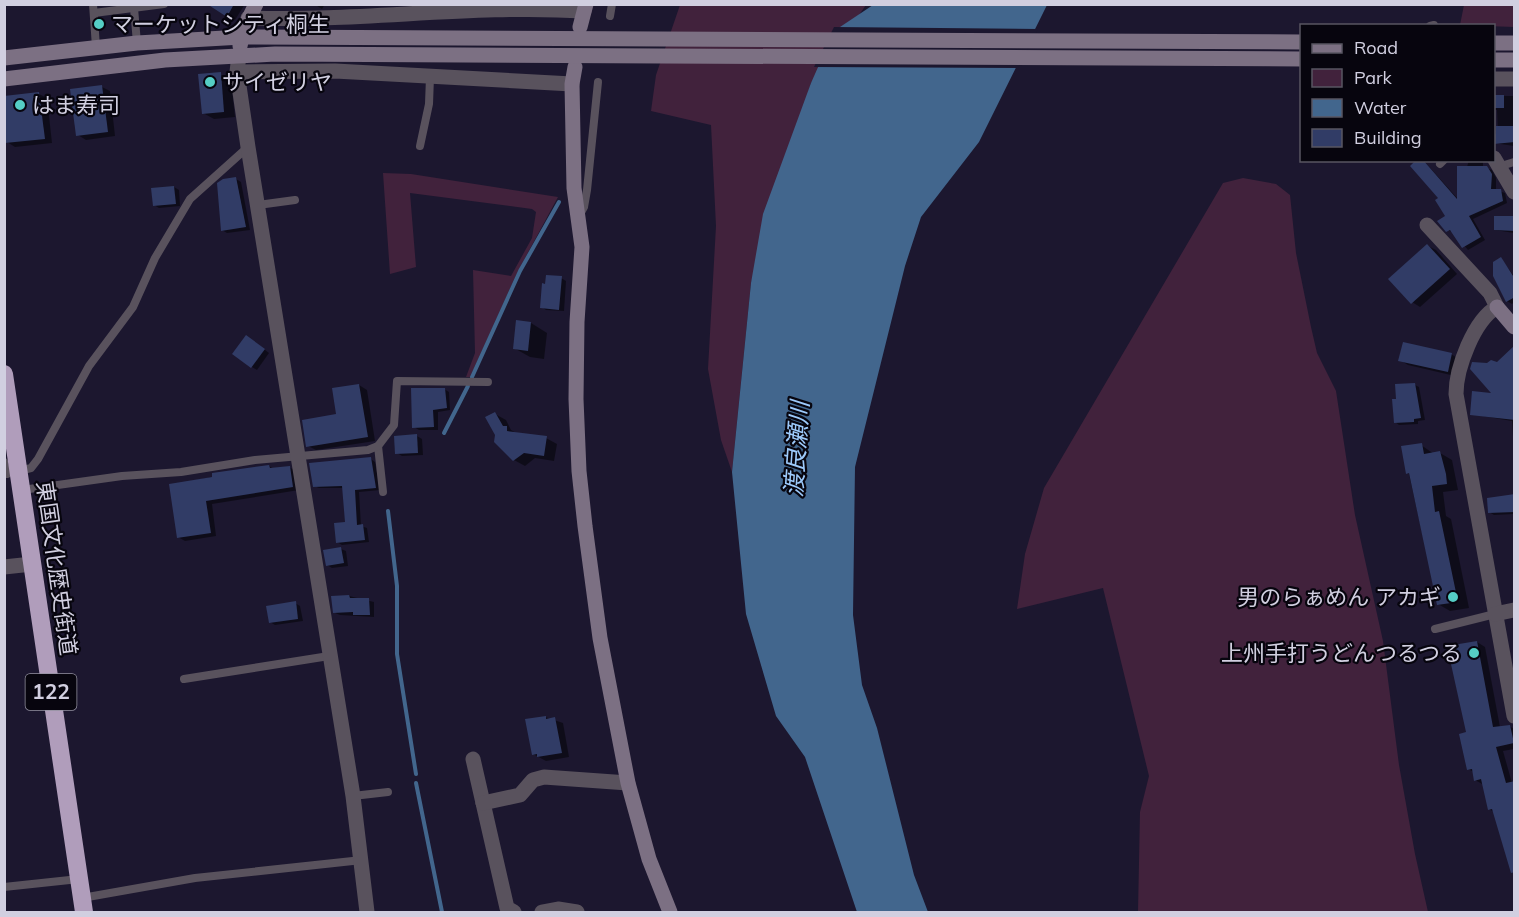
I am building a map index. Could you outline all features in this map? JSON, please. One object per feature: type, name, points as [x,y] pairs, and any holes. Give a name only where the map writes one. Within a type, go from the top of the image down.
[{"type":"highway","name":"東国文化歴史街道","points":[[4,374],[9,470],[22,490],[83,905]]},
{"type":"street","points":[[367,912],[353,796],[296,456],[237,72],[242,37],[252,11],[332,19],[426,12],[585,8],[580,27]]},
{"type":"street","points":[[4,58],[137,43],[242,37],[1300,42]]},
{"type":"street","points":[[1495,43],[1515,43]]},
{"type":"street","points":[[4,79],[144,62],[238,55],[1300,59]]},
{"type":"street","points":[[1495,60],[1515,60]]},
{"type":"street","points":[[575,67],[572,84],[574,188],[582,247],[576,352],[579,471],[600,638],[628,783],[649,859],[669,912]]},
{"type":"street","points":[[237,72],[335,71],[572,84]]},
{"type":"street","points":[[1495,79],[1515,79]]},
{"type":"street","points":[[1496,162],[1515,192]]},
{"type":"street","points":[[1427,225],[1490,293],[1497,307],[1515,327]]},
{"type":"street","points":[[1497,307],[1484,316],[1460,367],[1456,386],[1457,408],[1515,716]]},
{"type":"street","points":[[4,567],[32,564]]},
{"type":"street","points":[[1496,614],[1515,610]]},
{"type":"street","points":[[473,759],[505,911]]},
{"type":"street","points":[[483,803],[520,795],[533,780],[544,777],[628,783]]},
{"type":"street","points":[[542,912],[558,909],[572,912]]},
{"type":"lane","points":[[96,47],[94,9],[134,8],[164,4]]},
{"type":"lane","points":[[610,16],[612,4]]},
{"type":"lane","points":[[134,8],[137,43]]},
{"type":"lane","points":[[420,146],[429,104],[430,77]]},
{"type":"lane","points":[[577,218],[584,207],[598,82]]},
{"type":"lane","points":[[9,470],[31,468],[38,459],[89,366],[133,308],[155,258],[190,199],[248,147]]},
{"type":"lane","points":[[1496,162],[1515,162]]},
{"type":"lane","points":[[258,205],[295,200]]},
{"type":"lane","points":[[22,490],[296,456],[368,450],[378,446],[394,425],[397,381],[488,382]]},
{"type":"lane","points":[[378,446],[383,492]]},
{"type":"lane","points":[[1436,629],[1496,614]]},
{"type":"lane","points":[[184,679],[329,656]]},
{"type":"lane","points":[[353,796],[388,792]]},
{"type":"lane","points":[[83,905],[195,878],[362,860]]},
{"type":"lane","points":[[4,887],[79,879]]},
{"type":"green space","points":[[680,5],[866,5],[811,83],[751,283],[732,472],[721,440],[708,369],[716,226],[711,125],[651,111],[656,75]]},
{"type":"green space","points":[[1464,5],[1514,5],[1514,27],[1495,26],[1495,24],[1460,24]]},
{"type":"green space","points":[[383,173],[411,174],[558,197],[518,271],[470,377],[466,377],[475,353],[473,270],[511,276],[532,238],[536,212],[532,209],[410,193],[416,267],[390,274]]},
{"type":"green space","points":[[1243,178],[1276,184],[1290,195],[1296,253],[1317,353],[1336,391],[1355,515],[1383,641],[1399,765],[1428,912],[1138,912],[1140,812],[1149,776],[1103,588],[1017,609],[1025,554],[1044,488],[1223,183]]},
{"type":"water","name":"渡良瀬川","points":[[873,5],[1047,5],[979,142],[921,217],[905,266],[855,467],[853,615],[862,685],[877,728],[914,875],[928,912],[857,912],[805,757],[776,716],[746,614],[732,472],[751,283],[763,214],[811,83],[834,31]]},
{"type":"pier","points":[[834,27],[1038,29],[1018,68],[814,67]]},
{"type":"building","points":[[207,4],[234,4],[227,17]]},
{"type":"building","points":[[221,72],[224,112],[202,114],[198,74]]},
{"type":"building","points":[[102,85],[108,132],[76,136],[70,89]]},
{"type":"building","points":[[39,92],[45,139],[5,143],[4,96]]},
{"type":"building","points":[[1495,95],[1504,95],[1504,108],[1495,108]]},
{"type":"building","points":[[1496,126],[1515,126],[1515,142],[1495,144]]},
{"type":"building","points":[[1414,162],[1425,162],[1457,199],[1457,166],[1487,166],[1492,174],[1491,189],[1501,189],[1503,201],[1469,216],[1481,237],[1462,248],[1450,230],[1446,232],[1437,221],[1445,216],[1435,200],[1438,198],[1410,166]]},
{"type":"building","points":[[236,177],[246,227],[221,231],[217,183],[223,179]]},
{"type":"building","points":[[174,186],[176,204],[153,206],[151,188]]},
{"type":"building","points":[[1494,216],[1515,216],[1515,231],[1494,230]]},
{"type":"building","points":[[1427,244],[1450,269],[1411,304],[1388,279]]},
{"type":"building","points":[[1501,257],[1515,279],[1515,297],[1506,302],[1493,276],[1493,262]]},
{"type":"building","points":[[546,275],[562,276],[559,310],[540,308],[542,283],[545,284]]},
{"type":"building","points":[[516,320],[531,322],[528,351],[513,349]]},
{"type":"building","points":[[246,335],[265,349],[251,368],[232,354]]},
{"type":"building","points":[[1403,342],[1452,353],[1448,372],[1398,361]]},
{"type":"building","points":[[1515,345],[1515,420],[1470,415],[1472,391],[1491,393],[1470,369],[1472,362],[1487,363],[1491,360],[1497,362]]},
{"type":"building","points":[[1415,383],[1421,418],[1414,419],[1414,422],[1394,423],[1392,399],[1396,399],[1395,384]]},
{"type":"building","points":[[359,384],[368,437],[306,447],[302,420],[336,414],[332,388]]},
{"type":"building","points":[[411,388],[445,388],[447,408],[433,410],[434,427],[412,428]]},
{"type":"building","points":[[495,412],[503,426],[507,426],[507,431],[547,436],[544,456],[524,453],[513,461],[494,442],[495,435],[485,417]]},
{"type":"building","points":[[417,434],[418,453],[395,454],[394,436]]},
{"type":"building","points":[[1422,443],[1424,454],[1440,451],[1446,474],[1447,484],[1432,486],[1435,512],[1439,511],[1458,602],[1437,605],[1409,473],[1406,474],[1401,446]]},
{"type":"building","points":[[371,457],[376,488],[355,490],[357,525],[363,524],[365,540],[336,543],[334,523],[345,522],[342,486],[313,487],[309,463]]},
{"type":"building","points":[[269,465],[270,468],[290,466],[293,487],[206,501],[211,533],[177,538],[169,484],[212,477],[212,473]]},
{"type":"building","points":[[1515,494],[1515,512],[1488,513],[1487,498]]},
{"type":"building","points":[[341,547],[344,563],[326,566],[323,550]]},
{"type":"building","points":[[349,595],[350,598],[369,598],[370,615],[353,615],[353,612],[333,613],[331,596]]},
{"type":"building","points":[[296,601],[298,619],[269,623],[266,606]]},
{"type":"building","points":[[1477,641],[1493,727],[1510,725],[1514,743],[1496,747],[1506,783],[1515,781],[1515,872],[1511,873],[1492,809],[1488,810],[1481,779],[1474,781],[1472,769],[1467,770],[1459,734],[1466,732],[1447,646]]},
{"type":"building","points":[[546,716],[546,719],[555,717],[562,753],[537,757],[537,754],[532,755],[525,719]]},
{"type":"waterway","points":[[472,377],[520,271],[559,202]]},
{"type":"waterway","points":[[444,433],[468,386]]},
{"type":"waterway","points":[[388,511],[397,586],[397,654],[416,774]]},
{"type":"waterway","points":[[416,783],[442,912]]},
{"type":"place","name":"マーケットシティ桐生","points":[[99,24]]},
{"type":"place","name":"サイゼリヤ","points":[[210,82]]},
{"type":"place","name":"はま寿司","points":[[20,105]]},
{"type":"place","name":"男のらぁめん アカギ","points":[[1453,597]]},
{"type":"place","name":"上州手打うどんつるつる","points":[[1474,653]]}]
